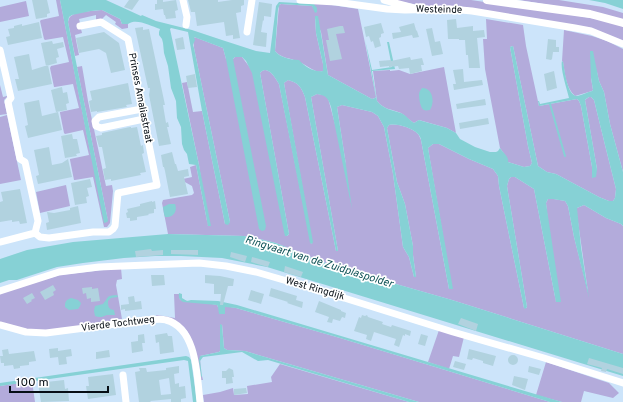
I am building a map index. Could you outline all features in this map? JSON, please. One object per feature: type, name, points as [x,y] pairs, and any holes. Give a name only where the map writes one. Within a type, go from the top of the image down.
[{"type":"street","points":[[183,0],[187,17],[186,25]]},
{"type":"street","points":[[247,32],[252,0]]},
{"type":"street","name":"Westeinde","points":[[300,0],[336,2],[387,9],[450,9],[472,11],[591,31],[623,44]]},
{"type":"street","points":[[384,0],[411,6],[416,9]]},
{"type":"street","points":[[487,0],[590,14],[623,23]]},
{"type":"street","name":"Prinses Amaliastraat","points":[[35,233],[40,237],[49,238],[111,231],[115,226],[118,193],[157,185],[128,39],[101,22],[80,26]]},
{"type":"street","points":[[0,50],[11,98],[8,102],[20,159],[25,162],[38,221],[35,233],[0,242]]},
{"type":"street","points":[[142,109],[99,118],[95,121],[96,126],[101,128],[144,119]]},
{"type":"street","name":"West Ringdijk","points":[[0,291],[59,272],[99,267],[199,263],[226,266],[256,272],[332,294],[623,383]]},
{"type":"street","name":"Vierde Tochtweg","points":[[0,325],[26,332],[46,333],[147,320],[164,319],[172,322],[181,329],[192,348],[200,402]]},
{"type":"street","points":[[123,375],[126,402]]},
{"type":"shaded area","points":[[56,0],[60,0],[91,155],[108,221],[77,67],[82,66],[106,186],[112,185],[113,191],[110,223],[107,227],[104,227],[93,177],[74,180],[70,159],[89,155],[83,130],[65,134],[60,112],[79,108],[73,84],[54,87],[50,68],[51,66],[69,62],[63,37],[45,40],[40,21],[59,16]]},
{"type":"shaded area","points":[[393,0],[471,0],[602,20],[623,26],[623,41],[561,24],[458,6],[423,6]]},
{"type":"shaded area","points":[[519,0],[559,0],[603,7],[623,13],[623,20],[593,12]]},
{"type":"shaded area","points":[[26,1],[29,16],[0,22],[0,7]]},
{"type":"shaded area","points":[[314,4],[325,4],[358,9],[376,97],[372,99],[328,75],[321,32],[315,17],[316,33],[323,64],[323,71],[316,71],[277,53],[275,51],[279,5],[313,7]]},
{"type":"shaded area","points":[[102,10],[120,19],[122,24],[128,24],[128,28],[122,29],[115,24],[116,22],[106,15],[102,19],[96,20],[96,15],[79,19],[79,29],[81,29],[82,33],[75,35],[79,55],[75,56],[68,22],[70,16],[78,13]]},
{"type":"shaded area","points":[[486,19],[523,25],[539,106],[577,99],[579,101],[592,167],[592,178],[597,169],[585,100],[591,97],[594,100],[616,189],[615,198],[613,201],[599,197],[556,174],[547,172],[538,166],[513,46],[510,47],[532,163],[530,166],[524,167],[508,162],[506,156],[500,148],[485,69],[483,39],[487,39]]},
{"type":"shaded area","points":[[564,30],[592,36],[623,49],[623,172],[610,124],[604,92],[597,72],[591,78],[592,91],[575,96],[568,85],[562,61]]},
{"type":"shaded area","points":[[193,37],[223,48],[226,59],[242,57],[257,77],[287,236],[289,234],[260,73],[265,70],[271,72],[279,84],[312,244],[284,83],[288,80],[299,86],[305,97],[336,251],[338,251],[311,97],[317,94],[324,95],[328,98],[346,165],[337,107],[342,105],[372,112],[378,116],[384,127],[393,174],[403,247],[409,257],[414,277],[416,277],[413,246],[405,204],[397,182],[387,128],[389,125],[400,125],[408,128],[418,134],[421,140],[449,289],[452,289],[428,148],[433,144],[439,144],[493,169],[498,176],[524,308],[527,307],[507,186],[511,177],[515,177],[534,189],[556,302],[546,203],[548,199],[565,201],[568,206],[588,292],[577,208],[584,205],[606,218],[621,224],[623,226],[623,354],[452,300],[340,268],[276,243],[244,236],[168,234],[162,203],[163,200],[192,195],[194,193],[192,186],[183,181],[183,179],[192,177],[190,167],[196,165],[208,226],[199,165],[182,83],[187,82],[193,112],[202,111],[225,224],[230,222]]},
{"type":"shaded area","points":[[444,67],[456,133],[447,128],[419,120],[414,123],[401,113],[385,108],[377,101],[373,71],[399,70],[410,74]]},
{"type":"shaded area","points":[[0,85],[3,97],[7,96],[4,100],[7,114],[0,115]]},
{"type":"shaded area","points":[[7,115],[21,180],[0,184],[0,117]]},
{"type":"shaded area","points":[[66,185],[70,206],[40,213],[36,192]]},
{"type":"shaded area","points":[[121,268],[122,279],[117,280],[116,285],[122,319],[56,330],[30,330],[0,323],[0,293],[60,275]]},
{"type":"shaded area","points":[[174,294],[179,294],[180,300],[212,304],[217,305],[218,307],[225,306],[236,308],[550,402],[419,402],[245,351],[227,350],[224,348],[222,324],[220,351],[200,356],[201,376],[203,380],[201,380],[189,334],[186,329],[179,324],[157,318],[156,315],[175,318]]},
{"type":"shaded area","points":[[439,330],[464,337],[459,357],[453,356],[449,369],[428,362]]},
{"type":"shaded area","points":[[546,362],[609,383],[619,393],[613,398],[584,391],[581,402],[562,402],[536,395]]},
{"type":"shaded area","points":[[280,364],[409,402],[204,402],[203,395],[233,388],[234,395],[248,394],[247,386],[272,382],[271,377]]},
{"type":"shaded area","points":[[32,381],[35,402],[0,402],[0,386]]},
{"type":"water","points":[[60,0],[106,0],[156,21],[192,30],[256,51],[270,53],[276,6],[279,2],[314,4],[317,8],[317,12],[315,13],[312,6],[280,4],[278,9],[275,51],[279,55],[286,58],[299,60],[313,70],[323,71],[323,64],[316,33],[315,16],[318,16],[328,75],[372,99],[376,97],[365,40],[372,70],[392,67],[387,42],[389,42],[395,69],[372,71],[377,101],[379,104],[403,114],[414,123],[419,120],[447,128],[456,133],[460,139],[475,147],[490,152],[496,152],[500,148],[507,156],[508,162],[524,167],[530,166],[532,163],[510,47],[513,46],[538,166],[547,172],[556,174],[599,197],[613,201],[615,198],[616,189],[594,100],[589,97],[585,100],[597,169],[596,177],[592,178],[592,167],[579,101],[577,99],[539,106],[538,101],[540,104],[569,98],[563,74],[562,61],[569,87],[574,95],[577,96],[592,91],[590,51],[593,51],[599,81],[604,92],[610,124],[623,172],[623,226],[584,205],[577,208],[589,298],[568,206],[565,201],[548,199],[546,203],[561,302],[556,302],[534,189],[515,177],[511,177],[507,186],[527,307],[525,309],[498,176],[493,169],[439,144],[433,144],[428,148],[453,289],[449,289],[421,138],[418,134],[408,128],[400,125],[389,125],[387,128],[397,182],[405,204],[413,246],[416,277],[414,277],[409,257],[403,247],[393,174],[384,127],[378,116],[372,112],[342,105],[337,107],[352,209],[331,107],[327,98],[317,94],[311,97],[338,251],[336,251],[305,97],[299,86],[288,80],[284,83],[313,242],[312,244],[310,243],[279,84],[271,72],[265,70],[260,73],[289,234],[285,236],[252,73],[246,61],[242,57],[235,57],[233,59],[266,226],[265,230],[262,231],[259,229],[223,48],[194,37],[195,40],[193,45],[230,222],[228,225],[225,224],[202,111],[188,32],[171,28],[211,226],[208,226],[196,165],[189,164],[187,154],[182,144],[181,127],[177,118],[176,101],[171,88],[163,43],[159,35],[160,29],[139,22],[122,24],[120,19],[102,10],[72,15],[69,17],[68,22],[108,221],[104,223]]},
{"type":"water","points":[[589,0],[623,0],[623,9],[605,3]]},
{"type":"water","points":[[422,88],[429,90],[431,93],[433,100],[430,110],[424,110],[421,105],[419,94]]},
{"type":"water","points":[[169,204],[175,204],[176,209],[174,214],[165,217],[163,207]]},
{"type":"water","name":"Ringvaart van de Zuidplaspolder","points":[[168,234],[244,236],[276,243],[340,268],[452,300],[623,354],[623,376],[267,267],[222,258],[155,256],[124,258],[57,267],[17,280],[9,280],[0,283],[0,259],[27,250],[73,242]]},
{"type":"water","points":[[179,293],[182,294],[182,298],[187,301],[218,301],[237,305],[562,402],[550,402],[236,308],[225,307],[225,314],[219,314],[217,305],[183,302],[180,299]]},
{"type":"water","points":[[117,295],[118,297],[111,298],[108,301],[109,307],[114,310],[115,315],[101,317],[95,316],[95,306],[103,304],[109,296]]},
{"type":"water","points":[[71,298],[78,300],[81,303],[78,309],[69,310],[65,307],[66,301]]},
{"type":"water","points":[[220,324],[222,325],[224,348],[227,350],[245,351],[419,402],[409,402],[268,360],[258,361],[242,352],[203,357],[200,361],[201,377],[199,360],[200,356],[220,351]]},
{"type":"water","points":[[186,356],[191,360],[197,402],[193,402],[188,361],[184,360],[0,386],[0,383]]},
{"type":"building","points":[[32,0],[47,0],[50,13],[47,14],[47,17],[36,19]]},
{"type":"building","points":[[129,0],[139,0],[132,10],[124,7]]},
{"type":"building","points":[[157,0],[163,0],[163,2],[176,0],[178,10],[175,11],[176,18],[166,19],[163,9],[155,10]]},
{"type":"building","points":[[188,0],[218,0],[218,2],[244,0],[244,5],[241,6],[241,12],[236,13],[240,38],[233,39],[233,35],[226,36],[224,22],[197,26],[195,12],[191,12]]},
{"type":"building","points":[[259,2],[272,4],[271,17],[264,16],[261,32],[267,33],[266,47],[253,45]]},
{"type":"building","points":[[456,19],[457,28],[473,26],[473,31],[484,30],[485,37],[477,38],[480,68],[469,68],[465,40],[448,39],[447,20]]},
{"type":"building","points":[[39,22],[42,38],[8,45],[6,37],[10,36],[8,29],[22,24],[22,26]]},
{"type":"building","points":[[381,23],[384,33],[381,34],[381,37],[379,38],[381,46],[375,48],[373,41],[371,42],[369,36],[366,37],[364,27]]},
{"type":"building","points":[[414,23],[419,37],[413,38],[412,35],[393,39],[392,33],[401,32],[399,27]]},
{"type":"building","points":[[343,26],[345,33],[336,34],[342,59],[330,61],[326,40],[329,40],[327,29]]},
{"type":"building","points":[[143,27],[143,30],[149,29],[165,105],[163,105],[166,123],[168,122],[169,127],[167,127],[171,144],[159,146],[149,95],[150,88],[148,88],[135,28]]},
{"type":"building","points":[[432,28],[435,42],[440,41],[443,54],[432,56],[426,29]]},
{"type":"building","points":[[104,32],[119,43],[125,70],[111,73],[106,53],[99,49],[79,53],[76,38]]},
{"type":"building","points":[[183,37],[185,49],[177,50],[175,39]]},
{"type":"building","points":[[548,39],[556,40],[556,47],[559,47],[559,52],[553,52],[551,60],[546,59]]},
{"type":"building","points":[[52,41],[53,44],[63,42],[64,47],[57,49],[59,57],[56,58],[57,63],[46,66],[41,43]]},
{"type":"building","points":[[29,54],[32,70],[48,65],[52,84],[18,91],[15,79],[19,79],[14,57]]},
{"type":"building","points":[[410,57],[411,60],[422,58],[424,65],[421,65],[422,71],[410,74],[409,68],[399,69],[398,66],[380,67],[379,61],[391,61]]},
{"type":"building","points":[[463,69],[464,82],[482,80],[483,85],[454,90],[453,84],[456,84],[453,70]]},
{"type":"building","points":[[554,71],[557,88],[547,91],[544,74]]},
{"type":"building","points":[[195,74],[197,87],[188,88],[186,76]]},
{"type":"building","points":[[128,83],[132,104],[126,105],[127,107],[91,112],[89,101],[92,100],[90,91]]},
{"type":"building","points":[[62,87],[63,93],[67,92],[69,103],[66,104],[67,110],[56,112],[51,90]]},
{"type":"building","points":[[485,99],[486,105],[457,109],[456,104]]},
{"type":"building","points":[[39,100],[42,116],[58,112],[62,130],[28,138],[25,126],[28,125],[24,103]]},
{"type":"building","points":[[488,118],[489,124],[460,129],[459,123]]},
{"type":"building","points":[[137,127],[141,146],[143,145],[144,153],[142,154],[146,172],[140,173],[141,175],[111,181],[111,179],[105,180],[103,169],[106,168],[102,147],[99,147],[96,136],[102,135],[102,133]]},
{"type":"building","points":[[72,134],[73,139],[77,139],[80,153],[76,154],[77,156],[65,158],[61,136]]},
{"type":"building","points":[[49,147],[52,165],[62,163],[68,159],[72,177],[38,184],[36,176],[39,175],[34,150]]},
{"type":"building","points":[[172,152],[178,171],[188,169],[189,176],[184,177],[188,194],[170,197],[161,155]]},
{"type":"building","points":[[90,179],[92,187],[87,188],[89,196],[86,197],[87,203],[75,205],[71,183]]},
{"type":"building","points":[[20,189],[27,223],[20,224],[19,221],[12,222],[12,220],[0,222],[0,202],[3,201],[1,192]]},
{"type":"building","points":[[155,201],[156,209],[154,209],[154,213],[137,217],[137,220],[130,221],[130,218],[127,218],[127,209]]},
{"type":"building","points":[[78,206],[81,223],[47,230],[46,223],[49,222],[47,212],[54,213],[70,210],[70,208]]},
{"type":"building","points":[[151,249],[152,251],[163,250],[163,255],[136,257],[135,251]]},
{"type":"building","points":[[171,250],[198,250],[198,255],[171,254]]},
{"type":"building","points":[[231,252],[247,256],[245,262],[230,257]]},
{"type":"building","points":[[252,257],[270,262],[268,267],[251,262]]},
{"type":"building","points":[[285,266],[303,272],[301,277],[284,272]]},
{"type":"building","points":[[151,275],[164,275],[165,285],[152,286]]},
{"type":"building","points":[[205,275],[234,279],[233,286],[228,286],[223,305],[220,305],[221,294],[214,294],[214,284],[205,283]]},
{"type":"building","points":[[53,285],[56,290],[53,292],[54,295],[45,300],[40,292]]},
{"type":"building","points":[[92,287],[92,289],[98,288],[100,301],[91,302],[91,298],[87,299],[86,293],[83,294],[82,288]]},
{"type":"building","points":[[271,288],[297,296],[296,300],[303,302],[302,308],[269,296]]},
{"type":"building","points":[[251,290],[264,294],[261,304],[248,300]]},
{"type":"building","points":[[32,293],[35,298],[27,304],[23,298]]},
{"type":"building","points":[[134,296],[135,302],[141,301],[142,309],[121,310],[121,305],[129,304],[128,297]]},
{"type":"building","points":[[319,301],[346,313],[345,318],[342,317],[340,321],[333,319],[332,323],[327,322],[329,317],[315,312]]},
{"type":"building","points":[[362,315],[367,315],[368,317],[383,322],[382,324],[391,327],[392,325],[411,331],[410,336],[405,334],[405,336],[403,335],[399,347],[394,345],[396,339],[374,332],[371,341],[366,339],[367,335],[354,331],[359,317],[361,318]]},
{"type":"building","points":[[461,318],[478,324],[476,331],[458,324]]},
{"type":"building","points":[[167,333],[168,336],[172,336],[174,352],[160,354],[159,342],[156,343],[155,335]]},
{"type":"building","points":[[144,334],[145,343],[142,343],[143,351],[132,353],[131,342],[138,341],[138,335]]},
{"type":"building","points":[[421,334],[428,336],[425,346],[418,344]]},
{"type":"building","points":[[58,348],[58,351],[71,349],[72,356],[66,357],[67,364],[59,365],[58,357],[50,358],[49,349]]},
{"type":"building","points":[[8,349],[9,354],[34,351],[36,361],[29,362],[29,365],[20,366],[20,368],[14,369],[13,365],[4,366],[4,363],[1,363],[0,356],[3,356],[2,350]]},
{"type":"building","points":[[469,349],[496,356],[493,366],[473,358],[472,360],[467,359]]},
{"type":"building","points":[[109,350],[110,357],[96,359],[96,352]]},
{"type":"building","points":[[511,355],[515,355],[517,356],[517,364],[511,365],[508,362],[508,358]]},
{"type":"building","points":[[589,358],[623,368],[623,374],[607,369],[606,372],[601,371],[602,368],[587,364]]},
{"type":"building","points":[[455,361],[466,364],[464,370],[453,367]]},
{"type":"building","points":[[179,366],[179,373],[174,374],[175,384],[179,383],[179,387],[185,386],[186,398],[181,399],[181,402],[171,402],[171,399],[139,402],[135,372],[140,371],[139,368],[146,368],[147,372],[166,370],[166,368]],"holes":[[[169,378],[171,394],[161,395],[159,380]]]},
{"type":"building","points":[[529,366],[541,369],[539,375],[528,372]]},
{"type":"building","points":[[229,368],[233,370],[233,383],[226,384],[226,378],[222,378],[222,371],[226,371]]},
{"type":"building","points":[[113,374],[116,395],[88,399],[86,386],[89,386],[88,377]]},
{"type":"building","points":[[514,376],[528,379],[525,390],[512,385]]},
{"type":"building","points":[[64,380],[65,389],[68,388],[69,401],[41,402],[38,383]]},
{"type":"building","points":[[246,388],[247,393],[234,395],[234,389]]},
{"type":"waterway","points":[[550,104],[565,156]]}]
